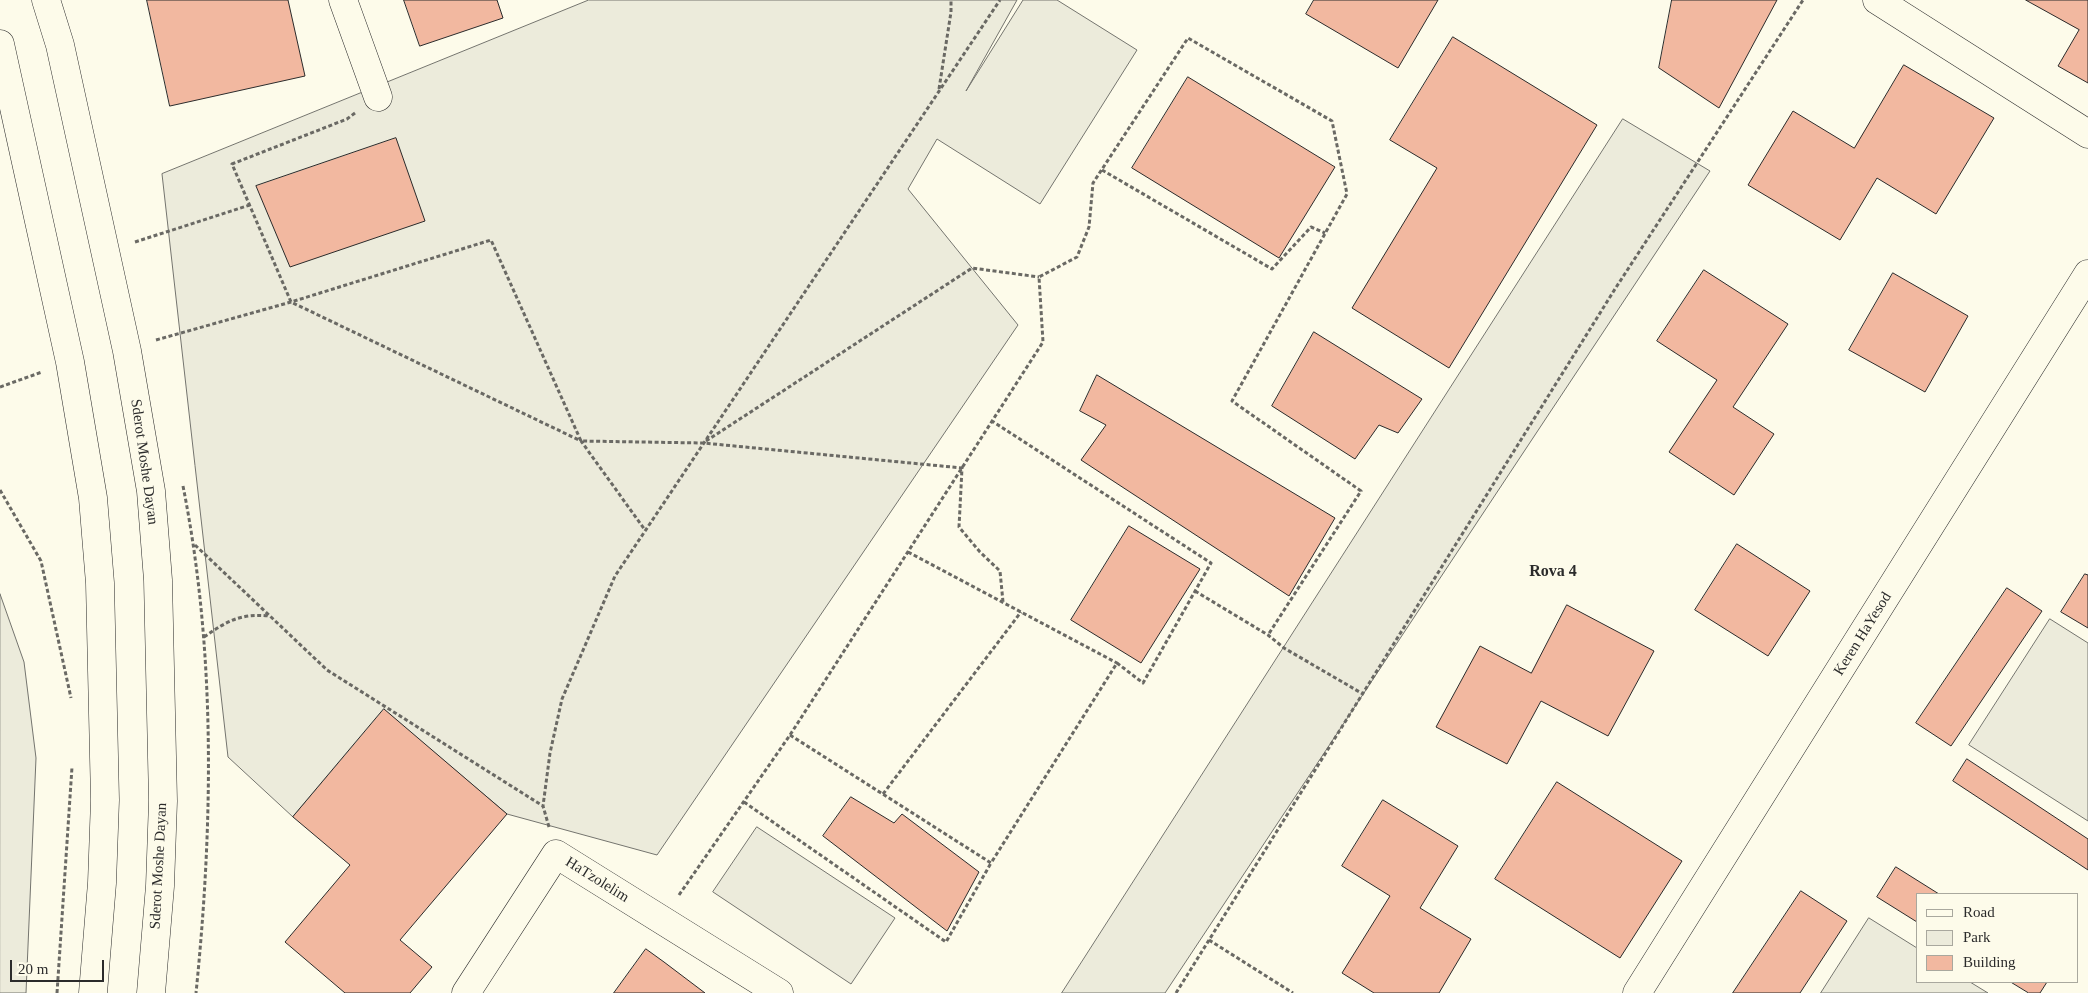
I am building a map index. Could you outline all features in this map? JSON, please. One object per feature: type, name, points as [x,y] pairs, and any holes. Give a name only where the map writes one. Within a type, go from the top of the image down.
[{"type":"main road","name":"Sderot Moshe Dayan","points":[[46,0],[60,45],[127,351],[151,491],[158,599],[163,801],[160,886],[151,993]]},
{"type":"main road","points":[[343,0],[378,97]]},
{"type":"main road","points":[[1877,0],[2088,134]]},
{"type":"main road","points":[[0,44],[70,362],[94,498],[100,583],[105,800],[102,883],[93,993]]},
{"type":"main road","name":"Keren HaYesod","points":[[1637,993],[2088,274]]},
{"type":"main road","name":"HaTzolelim","points":[[466,993],[556,854],[779,993]]},
{"type":"path","points":[[938,92],[951,12],[951,0]]},
{"type":"path","points":[[556,854],[543,806],[550,753],[562,700],[615,576],[1000,0]]},
{"type":"path","points":[[1176,993],[1615,289],[1803,0]]},
{"type":"path","points":[[703,443],[972,268],[1039,277],[1077,257],[1089,227],[1094,184],[1188,38],[1332,121],[1347,194],[1232,401],[1361,491],[1268,635]]},
{"type":"path","points":[[378,97],[347,119],[232,164],[291,302],[581,441],[703,443],[962,468]]},
{"type":"path","points":[[1102,170],[1272,269],[1311,227],[1325,234]]},
{"type":"path","points":[[134,243],[250,205]]},
{"type":"path","points":[[127,351],[154,341],[291,302],[492,240],[581,441],[645,530]]},
{"type":"path","points":[[661,920],[790,735],[1043,342],[1039,277]]},
{"type":"path","points":[[0,387],[70,362]]},
{"type":"path","points":[[908,552],[1117,663],[1143,683],[1211,563],[992,421]]},
{"type":"path","points":[[962,468],[959,527],[980,552],[1000,571],[1003,602]]},
{"type":"path","points":[[0,490],[41,561],[71,700]]},
{"type":"path","points":[[195,545],[327,670],[543,806]]},
{"type":"path","points":[[1196,591],[1268,635],[1284,648],[1363,694]]},
{"type":"path","points":[[883,794],[1021,612]]},
{"type":"path","points":[[204,637],[226,622],[250,614],[270,616]]},
{"type":"path","points":[[744,802],[946,942],[991,863],[1117,663]]},
{"type":"path","points":[[790,735],[991,863]]},
{"type":"path","points":[[57,993],[72,757]]},
{"type":"path","points":[[1209,940],[1293,993]]},
{"type":"green space","points":[[589,0],[1017,0],[966,91],[1023,0],[1057,0],[1137,50],[1040,204],[937,139],[908,189],[1018,325],[657,855],[507,814],[384,710],[293,817],[228,757],[162,174]]},
{"type":"green space","points":[[1623,119],[1710,171],[1165,993],[1062,993]]},
{"type":"green space","points":[[0,594],[24,662],[36,758],[26,993],[0,993]]},
{"type":"green space","points":[[2050,619],[2088,643],[2088,821],[1969,745]]},
{"type":"green space","points":[[757,827],[895,918],[851,984],[713,892]]},
{"type":"green space","points":[[1869,918],[1916,947],[1916,983],[1972,983],[1988,993],[1821,993]]},
{"type":"building","points":[[147,0],[288,0],[305,76],[170,106]]},
{"type":"building","points":[[404,0],[497,0],[503,18],[420,46]]},
{"type":"building","points":[[1314,0],[1438,0],[1398,68],[1306,14]]},
{"type":"building","points":[[1672,0],[1777,0],[1719,108],[1659,68]]},
{"type":"building","points":[[2026,0],[2088,0],[2088,83],[2058,66],[2079,30]]},
{"type":"building","points":[[1453,37],[1597,125],[1449,368],[1352,308],[1437,168],[1390,140]]},
{"type":"building","points":[[1904,65],[1994,118],[1936,214],[1877,178],[1840,240],[1748,185],[1793,111],[1854,148]]},
{"type":"building","points":[[1188,77],[1335,167],[1279,258],[1132,168]]},
{"type":"building","points":[[396,138],[425,221],[290,267],[256,186]]},
{"type":"building","points":[[1704,270],[1788,324],[1733,407],[1774,434],[1734,495],[1669,452],[1717,380],[1657,341]]},
{"type":"building","points":[[1893,273],[1968,316],[1925,392],[1849,350]]},
{"type":"building","points":[[1314,332],[1422,399],[1398,433],[1379,425],[1355,459],[1272,406]]},
{"type":"building","points":[[1097,375],[1335,518],[1289,596],[1081,460],[1106,425],[1080,411]]},
{"type":"building","points":[[1129,526],[1200,569],[1141,663],[1071,620]]},
{"type":"building","points":[[1737,544],[1810,591],[1768,656],[1695,610]]},
{"type":"building","points":[[2085,574],[2088,575],[2088,628],[2061,612]]},
{"type":"building","points":[[2007,588],[2042,611],[1951,746],[1916,723]]},
{"type":"building","points":[[1567,605],[1654,651],[1608,736],[1541,701],[1507,764],[1436,727],[1480,646],[1531,673]]},
{"type":"building","points":[[384,709],[507,814],[400,940],[432,967],[410,993],[345,993],[285,942],[350,865],[293,817]]},
{"type":"building","points":[[1967,759],[2088,839],[2088,870],[1953,781]]},
{"type":"building","points":[[1557,782],[1682,861],[1620,958],[1495,879]]},
{"type":"building","points":[[851,797],[894,823],[902,814],[979,872],[947,931],[823,836]]},
{"type":"building","points":[[1383,800],[1458,846],[1420,908],[1471,939],[1439,993],[1374,993],[1342,973],[1390,896],[1342,866]]},
{"type":"building","points":[[1896,867],[1937,893],[1916,893],[1916,921],[1877,897]]},
{"type":"building","points":[[1801,891],[1847,921],[1800,993],[1733,993]]},
{"type":"building","points":[[646,949],[664,962],[705,993],[614,993]]},
{"type":"building","points":[[2013,983],[2046,983],[2040,993],[2029,993]]},
{"type":"district","name":"Rova 4","points":[[1553,572]]}]
